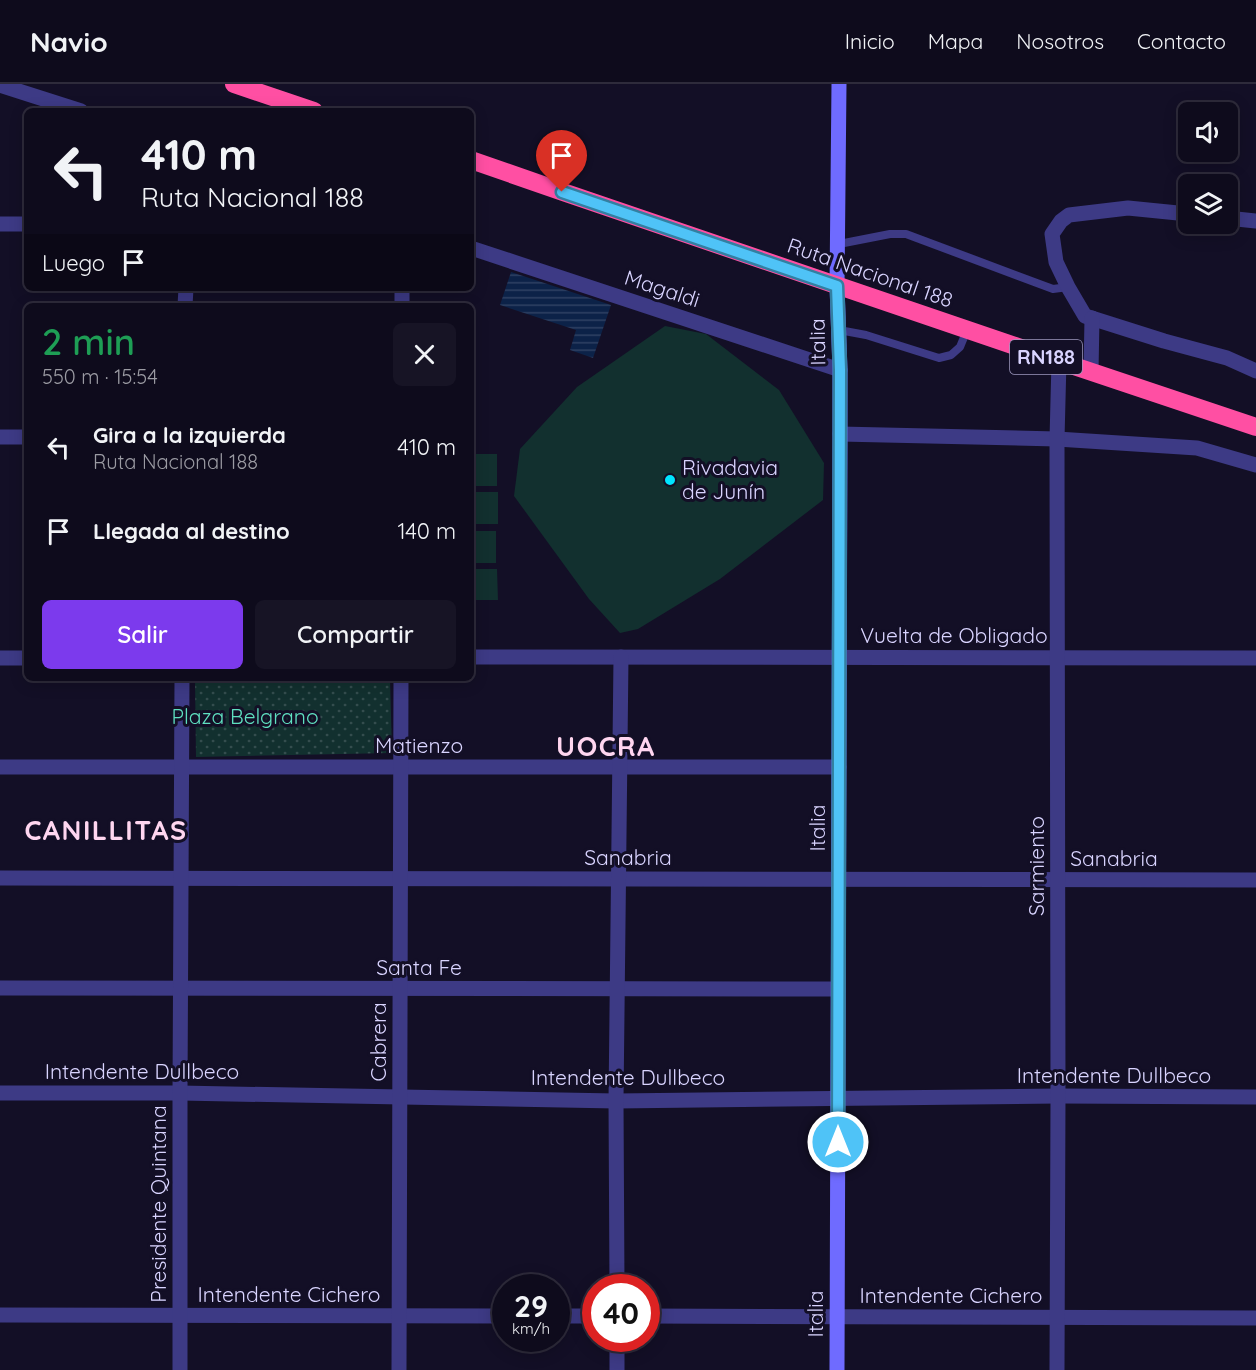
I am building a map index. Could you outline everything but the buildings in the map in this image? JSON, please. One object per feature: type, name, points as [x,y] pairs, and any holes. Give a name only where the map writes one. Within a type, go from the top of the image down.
[{"type":"highway","points":[[234,84],[285,107]]},
{"type":"highway","name":"Ruta Nacional 188","points":[[474,161],[1256,427]]},
{"type":"street","name":"Italia","points":[[837,1370],[839,84]]},
{"type":"street","points":[[0,85],[72,108]]},
{"type":"street","points":[[1178,213],[1128,208],[1069,215],[1061,221],[1052,234],[1056,262],[1085,315],[1164,341],[1227,358],[1256,370]]},
{"type":"street","points":[[1238,219],[1256,221]]},
{"type":"street","points":[[0,224],[24,224]]},
{"type":"street","name":"Magaldi","points":[[474,249],[840,370]]},
{"type":"street","points":[[1091,372],[1092,318]]},
{"type":"street","name":"Sarmiento","points":[[1057,1370],[1057,439],[1059,361]]},
{"type":"street","points":[[840,434],[1057,439],[1197,448],[1256,465]]},
{"type":"street","points":[[0,437],[24,437]]},
{"type":"street","name":"Vuelta de Obligado","points":[[474,657],[1256,658]]},
{"type":"street","points":[[617,1274],[616,1101],[621,657]]},
{"type":"street","points":[[0,658],[24,658]]},
{"type":"street","name":"Presidente Quintana","points":[[180,1370],[182,681]]},
{"type":"street","name":"Cabrera","points":[[399,1370],[401,681]]},
{"type":"street","name":"Matienzo","points":[[0,767],[839,767]]},
{"type":"street","name":"Sanabria","points":[[0,878],[1256,880]]},
{"type":"street","name":"Santa Fe","points":[[0,988],[838,989]]},
{"type":"street","name":"Intendente Dullbeco","points":[[0,1093],[180,1093],[616,1101],[1058,1096],[1256,1097]]},
{"type":"street","name":"Intendente Cichero","points":[[0,1315],[492,1316]]},
{"type":"street","name":"Intendente Cichero","points":[[660,1317],[1256,1318]]},
{"type":"street","points":[[617,1352],[617,1370]]},
{"type":"lane","points":[[839,244],[890,234],[906,234],[1053,289],[1068,287]]},
{"type":"lane","points":[[839,330],[866,335],[939,358],[951,355],[960,347],[967,330]]},
{"type":"green space","name":"Rivadavia de Junín","points":[[665,326],[706,334],[779,390],[824,463],[823,500],[720,579],[638,629],[620,633],[589,599],[514,496],[520,449],[577,387]]},
{"type":"green space","points":[[474,454],[497,454],[497,486],[474,486]]},
{"type":"green space","points":[[474,492],[498,492],[498,524],[474,524]]},
{"type":"green space","points":[[474,531],[496,531],[496,563],[474,563]]},
{"type":"green space","points":[[474,569],[497,569],[498,600],[474,600]]},
{"type":"green space","name":"Plaza Belgrano","points":[[195,681],[390,681],[392,753],[196,757]]},
{"type":"water","points":[[511,272],[611,305],[593,358],[570,350],[576,330],[500,305]]},
{"type":"place","name":"Rivadavia de Junín","points":[[670,480]]},
{"type":"district","name":"UOCRA","points":[[606,747]]},
{"type":"district","name":"CANILLITAS","points":[[106,831]]},
{"type":"route","points":[[562,192],[837,286],[840,370],[838,1142]]}]
